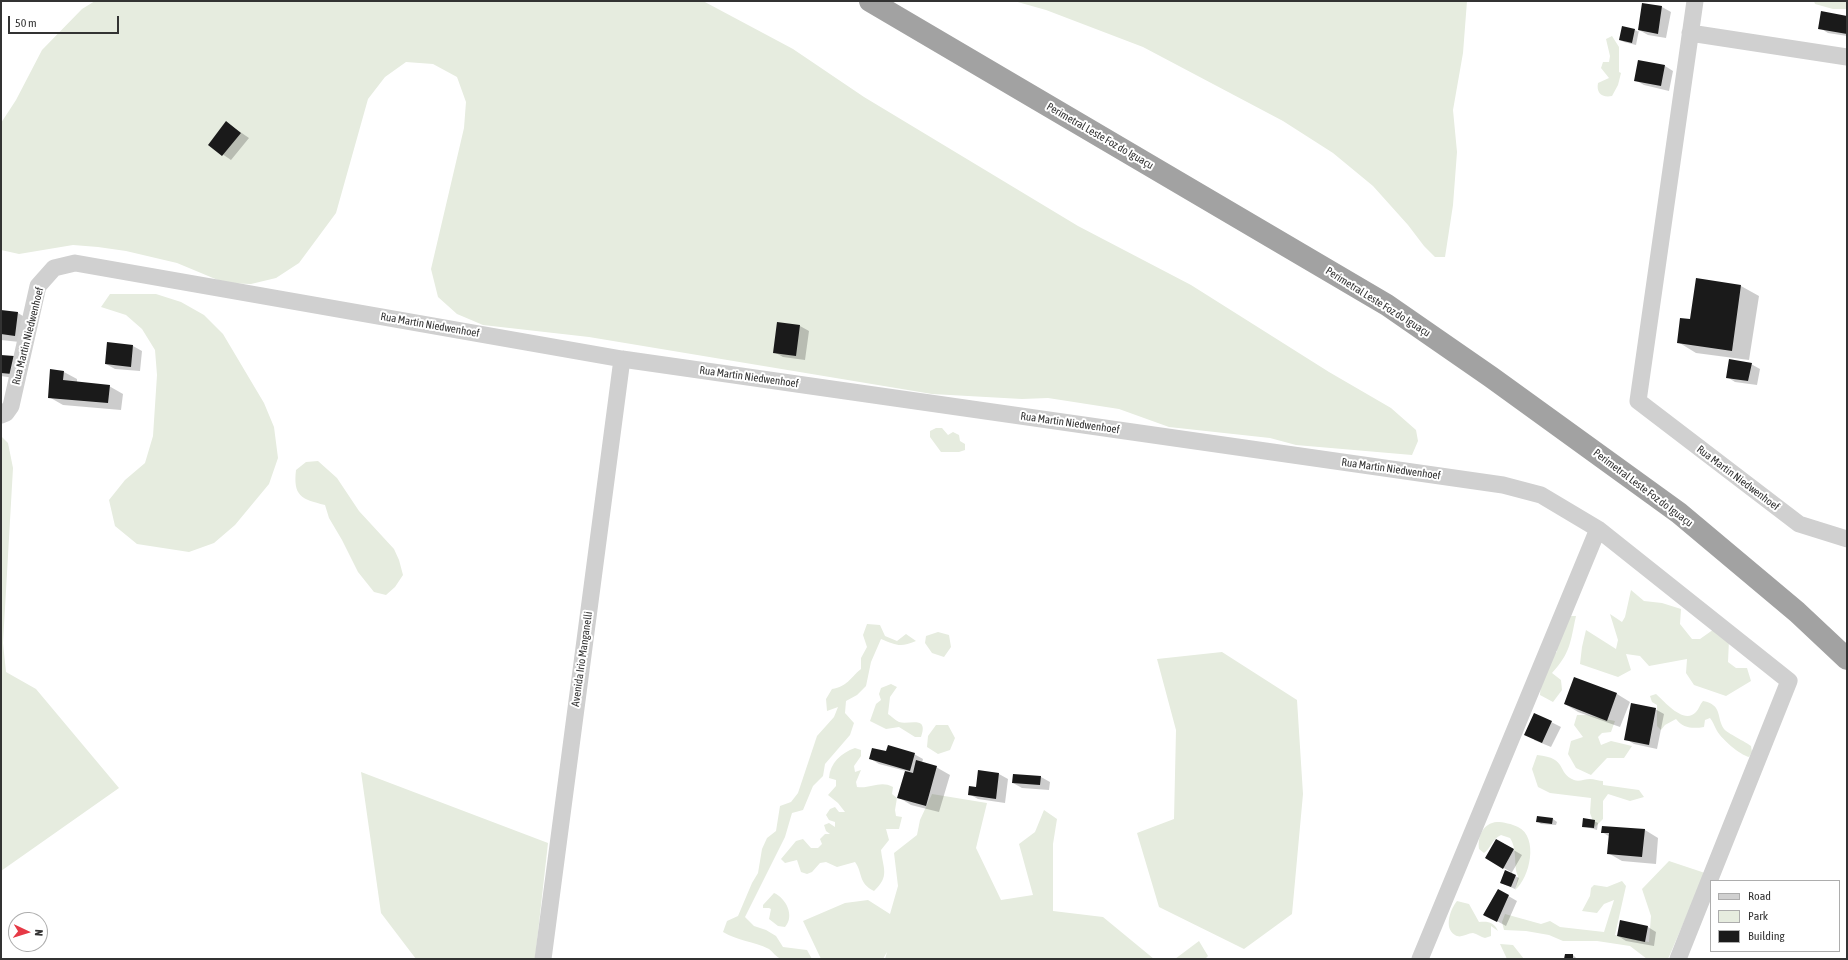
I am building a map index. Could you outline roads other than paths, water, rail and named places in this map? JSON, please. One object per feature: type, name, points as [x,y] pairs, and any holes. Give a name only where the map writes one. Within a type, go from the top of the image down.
[{"type":"highway","name":"Perimetral Leste Foz do Iguaçu","points":[[870,1],[1387,305],[1491,377],[1679,513],[1797,612],[1847,660]]},
{"type":"street","points":[[1694,1],[1690,33],[1847,56]]},
{"type":"street","name":"Rua Martin Niedwenhoef","points":[[1690,33],[1638,401],[1799,524],[1847,539]]},
{"type":"street","name":"Rua Martin Niedwenhoef","points":[[1,415],[6,414],[11,406],[38,286],[54,268],[75,263],[622,359],[1503,485],[1541,496],[1598,529],[1789,681],[1678,959]]},
{"type":"street","name":"Avenida Irio Manganelli","points":[[543,959],[622,359]]},
{"type":"street","points":[[1420,959],[1598,529]]}]
